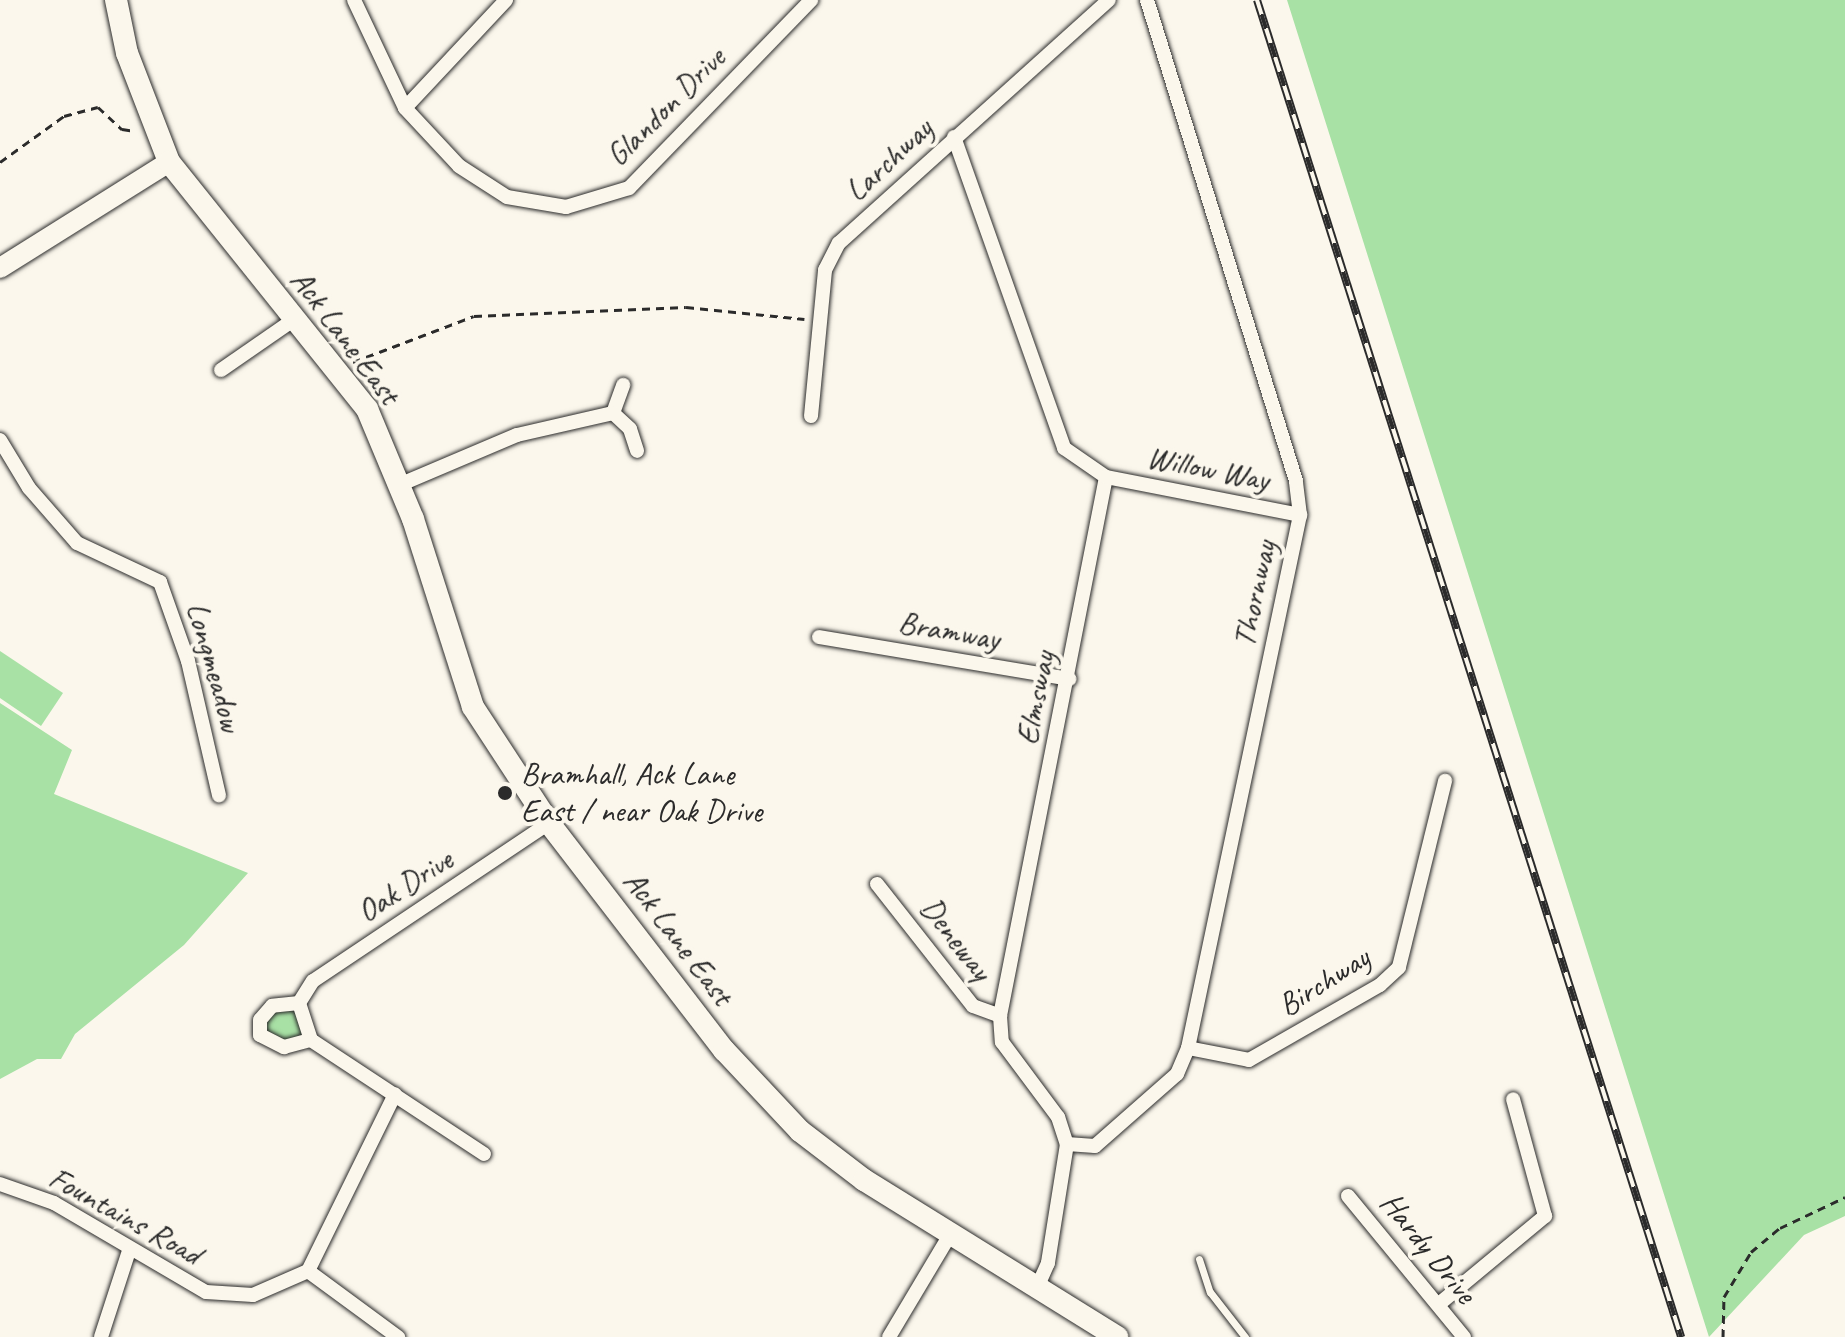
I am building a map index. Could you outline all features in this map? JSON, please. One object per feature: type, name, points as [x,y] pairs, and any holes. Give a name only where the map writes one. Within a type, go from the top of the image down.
[{"type":"main road","name":"Ack Lane East","points":[[116,0],[153,133],[169,162],[367,409],[399,485],[473,707],[549,823],[772,1103],[834,1159],[1117,1337]]},
{"type":"street","name":"Glandon Drive","points":[[354,0],[405,108],[485,187],[538,205],[596,201],[651,168],[811,0]]},
{"type":"street","points":[[405,108],[506,0]]},
{"type":"street","name":"Larchway","points":[[811,416],[825,270],[839,243],[1109,0]]},
{"type":"street","name":"Thornway","points":[[1067,1144],[1095,1146],[1177,1074],[1188,1048],[1300,515],[1296,481],[1147,0]]},
{"type":"street","points":[[954,137],[1064,448],[1106,477]]},
{"type":"street","points":[[0,268],[169,162]]},
{"type":"street","points":[[221,370],[296,318]]},
{"type":"street","points":[[613,413],[623,385]]},
{"type":"street","points":[[399,485],[517,435],[613,413]]},
{"type":"street","points":[[613,413],[630,429],[637,451]]},
{"type":"street","name":"Longmeadow","points":[[0,440],[29,488],[77,543],[160,582],[188,661],[219,795]]},
{"type":"street","name":"Willow Way","points":[[1106,477],[1300,515]]},
{"type":"street","name":"Elmsway","points":[[1067,1144],[1058,1117],[1002,1042],[1000,1016],[1069,679],[1106,477]]},
{"type":"street","name":"Bramway","points":[[819,637],[1069,679]]},
{"type":"street","name":"Birchway","points":[[1188,1048],[1249,1060],[1380,985],[1399,967],[1445,781]]},
{"type":"street","name":"Oak Drive","points":[[299,1003],[313,981],[549,823]]},
{"type":"street","name":"Deneway","points":[[877,884],[973,1006],[1000,1016]]},
{"type":"street","points":[[311,1040],[284,1047],[260,1035],[264,1012],[280,1002],[299,1003],[311,1040],[484,1154]]},
{"type":"street","points":[[395,1094],[308,1271],[369,1331],[398,1337]]},
{"type":"street","points":[[1439,1304],[1545,1216],[1513,1099]]},
{"type":"street","points":[[1038,1285],[1048,1263],[1067,1144]]},
{"type":"street","name":"Fountains Road","points":[[0,1184],[54,1203],[129,1251],[206,1292],[253,1295],[308,1271]]},
{"type":"street","name":"Hardy Drive","points":[[1348,1196],[1464,1337]]},
{"type":"street","points":[[889,1337],[951,1233]]},
{"type":"street","points":[[101,1337],[129,1251]]},
{"type":"lane","points":[[1199,1259],[1210,1292],[1245,1337]]},
{"type":"path","points":[[0,162],[64,116],[98,107],[122,129],[153,133]]},
{"type":"path","points":[[334,369],[474,316],[686,307],[820,321]]},
{"type":"path","points":[[1723,1337],[1724,1297],[1751,1252],[1780,1228],[1845,1197]]},
{"type":"green space","points":[[1287,0],[1845,0],[1845,1216],[1804,1235],[1709,1337]]},
{"type":"green space","points":[[0,651],[63,693],[41,726],[0,698]]},
{"type":"green space","points":[[0,703],[72,750],[54,794],[248,873],[184,945],[75,1034],[61,1059],[37,1059],[0,1079]]},
{"type":"green space","points":[[289,1001],[306,1034],[274,1046],[260,1020]]},
{"type":"railway","points":[[1257,0],[1681,1337]]},
{"type":"place","name":"Bramhall, Ack Lane East / near Oak Drive","points":[[505,793]]}]
